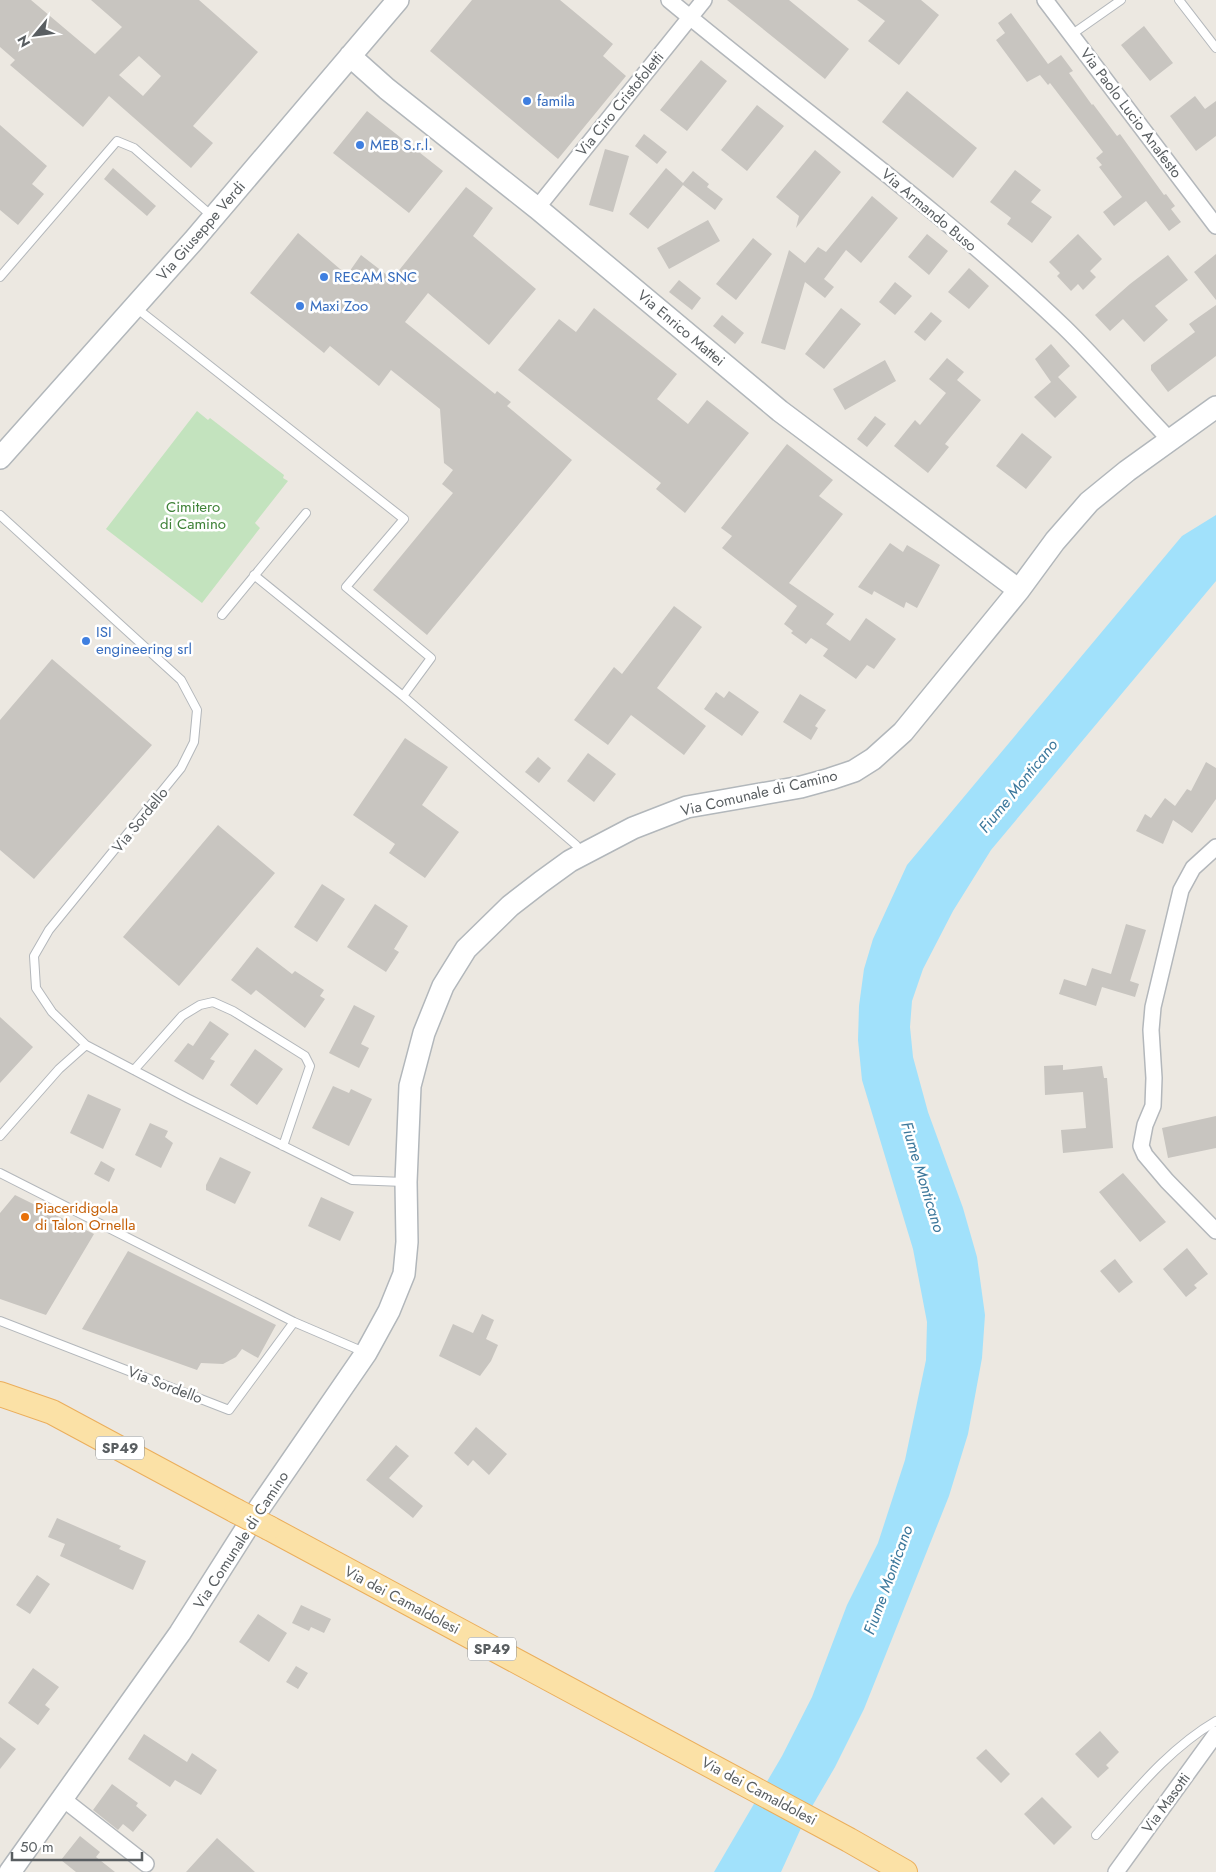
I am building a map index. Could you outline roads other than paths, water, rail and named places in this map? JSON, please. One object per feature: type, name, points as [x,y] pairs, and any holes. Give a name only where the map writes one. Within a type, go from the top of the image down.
[{"type":"main road","name":"Via dei Camaldolesi","points":[[0,1394],[52,1412],[716,1768],[905,1872]]},
{"type":"street","name":"Via Giuseppe Verdi","points":[[0,458],[136,307],[398,0]]},
{"type":"street","name":"Via Armando Buso","points":[[669,0],[928,207],[1064,328],[1170,440]]},
{"type":"street","name":"Via Ciro Cristofoletti","points":[[537,208],[704,0]]},
{"type":"street","name":"Via Paolo Lucio Anafesto","points":[[1045,0],[1216,226]]},
{"type":"street","name":"Via Enrico Mattei","points":[[350,56],[434,122],[780,411],[1020,590]]},
{"type":"street","name":"Via Comunale di Camino","points":[[10,1872],[176,1639],[260,1507],[366,1353],[388,1311],[404,1274],[407,1242],[406,1182],[410,1086],[424,1033],[443,986],[466,949],[510,906],[570,861],[633,828],[687,807],[802,787],[854,771],[873,759],[903,732],[1020,590],[1055,541],[1089,502],[1126,471],[1216,407]]},
{"type":"street","points":[[1216,847],[1193,868],[1181,890],[1153,1007],[1151,1030],[1153,1106],[1144,1125],[1141,1146],[1145,1155],[1162,1175],[1216,1231]]},
{"type":"street","name":"Via Masotti","points":[[1116,1872],[1216,1734]]},
{"type":"street","points":[[63,1799],[146,1864]]},
{"type":"lane","points":[[1071,35],[1121,0]]},
{"type":"lane","points":[[1179,0],[1216,48]]},
{"type":"lane","points":[[0,277],[117,141],[134,148],[213,218]]},
{"type":"lane","points":[[136,307],[404,520],[346,586],[431,658],[403,696]]},
{"type":"lane","points":[[222,615],[306,513]]},
{"type":"lane","name":"Via Sordello","points":[[0,514],[181,680],[197,710],[194,742],[181,768],[49,930],[34,956],[36,988],[52,1012],[86,1045]]},
{"type":"lane","points":[[254,576],[403,696],[576,845]]},
{"type":"lane","points":[[134,1070],[182,1016],[200,1005],[213,1002],[233,1010],[305,1056],[310,1066],[283,1146]]},
{"type":"lane","points":[[0,1136],[59,1069],[86,1045],[352,1180],[406,1182]]},
{"type":"lane","points":[[0,1173],[294,1322],[366,1353]]},
{"type":"lane","name":"Via Sordello","points":[[0,1321],[228,1410],[294,1322]]},
{"type":"lane","points":[[1096,1835],[1157,1767],[1196,1733],[1216,1721]]},
{"type":"water","name":"Fiume Monticano","points":[[1216,515],[1216,581],[991,850],[953,911],[923,969],[912,1001],[910,1027],[913,1057],[928,1112],[963,1208],[977,1257],[985,1315],[982,1358],[968,1434],[949,1496],[864,1709],[835,1767],[807,1815],[781,1872],[714,1872],[782,1756],[812,1697],[847,1605],[878,1543],[905,1460],[926,1360],[927,1322],[913,1249],[862,1080],[858,1040],[859,1006],[864,969],[873,939],[907,865],[1182,536]]},
{"type":"place","name":"famila","points":[[527,101]]},
{"type":"place","name":"MEB S.r.l.","points":[[360,145]]},
{"type":"place","name":"RECAM SNC","points":[[324,277]]},
{"type":"place","name":"Maxi Zoo","points":[[300,306]]},
{"type":"place","name":"ISI engineering srl","points":[[86,641]]},
{"type":"place","name":"Piaceridigola di Talon Ornella","points":[[25,1217]]},
{"type":"park label","name":"Cimitero di Camino","points":[[193,516]]}]
